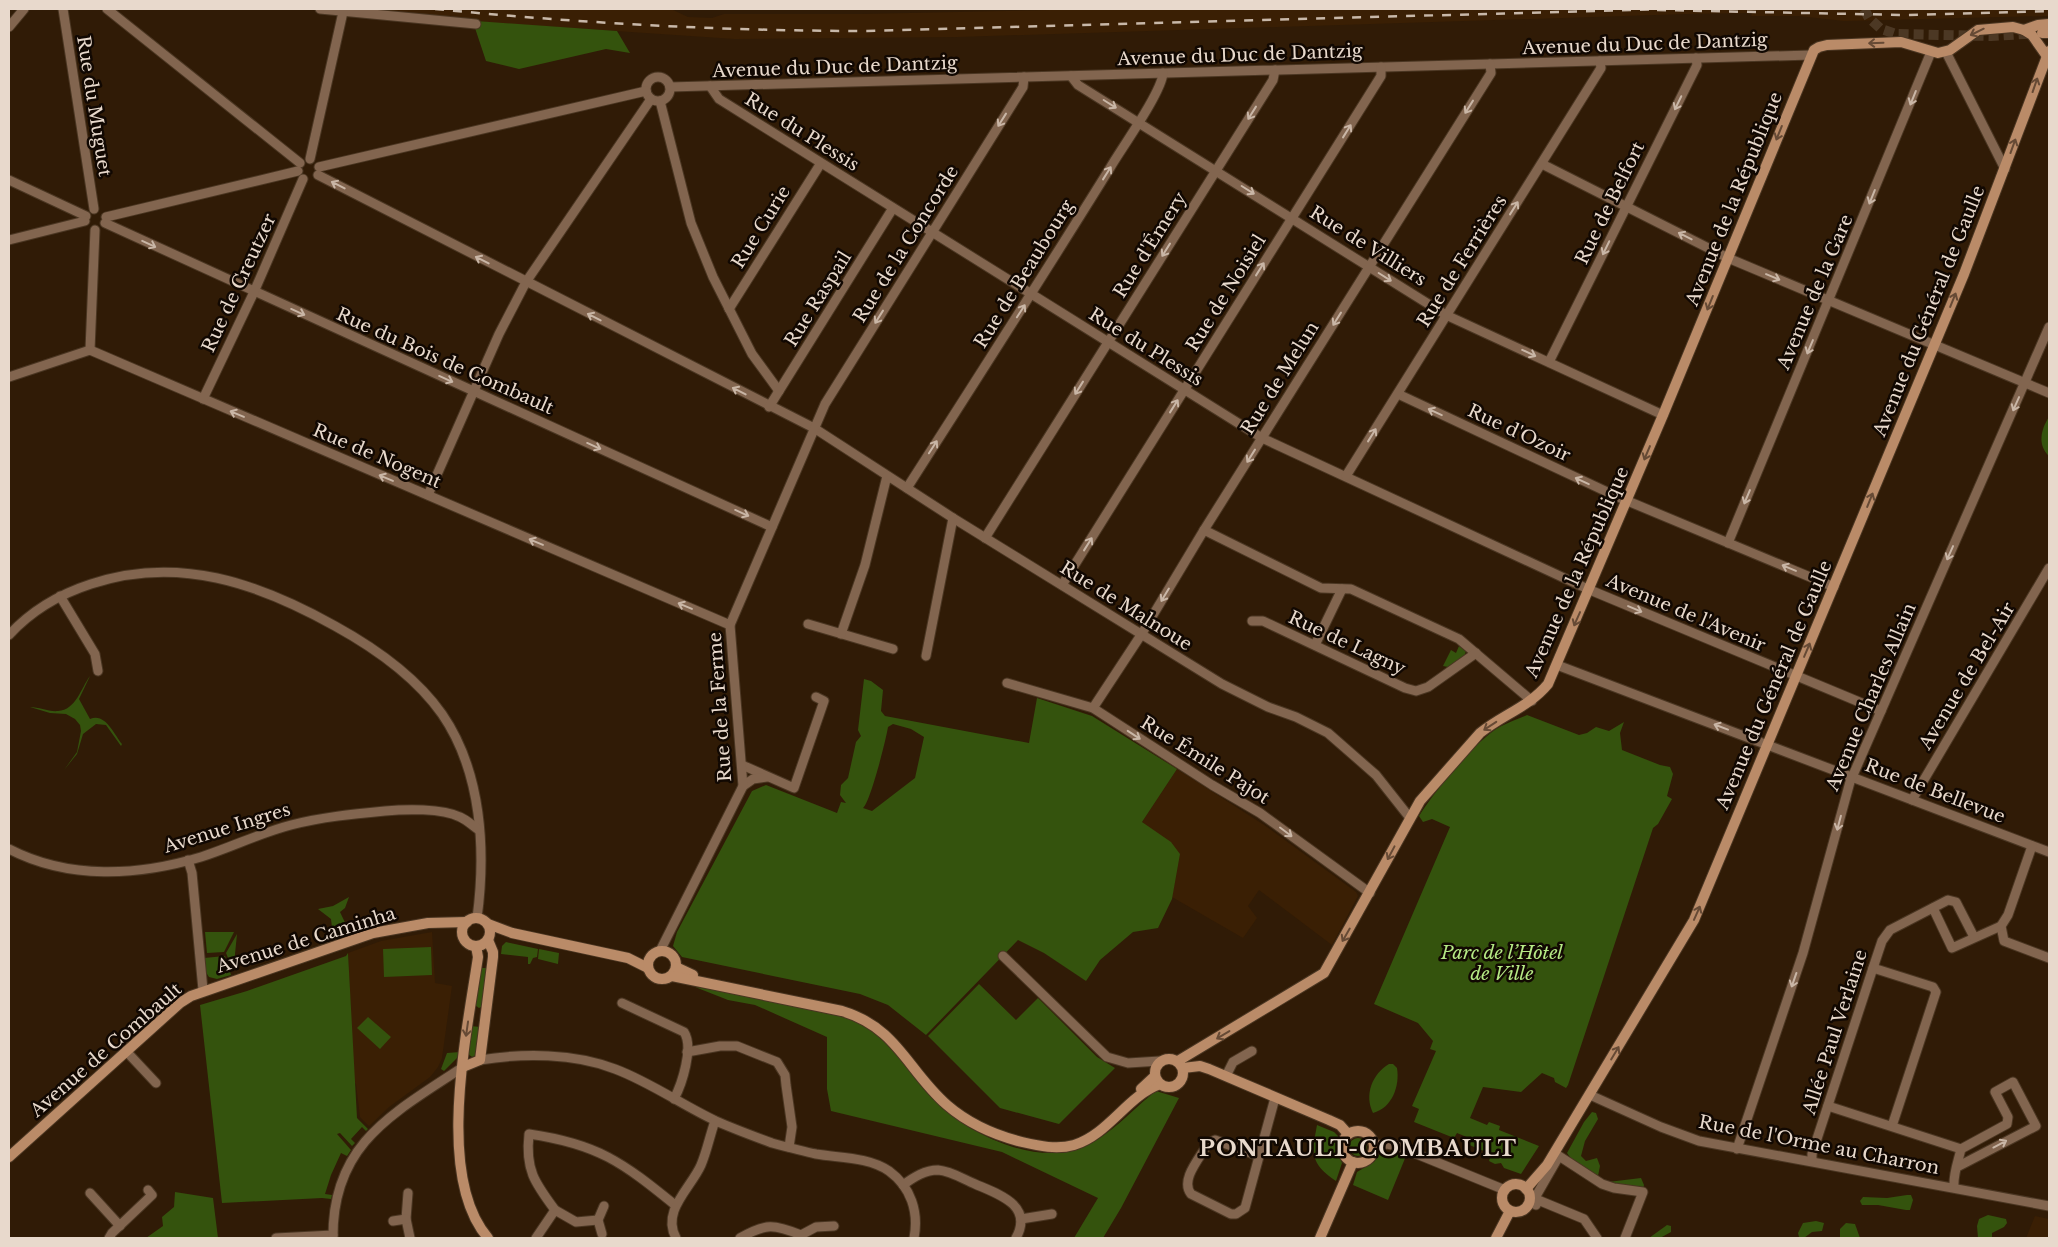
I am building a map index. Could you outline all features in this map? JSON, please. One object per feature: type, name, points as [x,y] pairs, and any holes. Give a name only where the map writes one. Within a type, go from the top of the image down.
[{"type":"street","points":[[9,27],[24,9]]},
{"type":"street","name":"Rue du Muguet","points":[[63,9],[94,209]]},
{"type":"street","points":[[107,9],[310,181],[319,171],[652,97],[668,95],[670,88],[664,78],[656,76],[649,80],[652,97],[691,223],[712,277],[728,310],[752,354],[779,391]]},
{"type":"street","points":[[320,9],[476,24]]},
{"type":"street","points":[[310,159],[343,12]]},
{"type":"street","points":[[2024,30],[2038,25],[2049,24]]},
{"type":"street","points":[[1811,55],[1819,47],[1828,45],[1901,42],[1931,52],[1946,52],[1974,32],[1984,28],[2013,27],[2024,30],[2037,40],[2048,53]]},
{"type":"street","name":"Avenue de la Gare","points":[[1728,543],[1931,52]]},
{"type":"street","points":[[1946,52],[2005,169]]},
{"type":"street","name":"Avenue du Général de Gaulle","points":[[1526,1189],[1547,1165],[1694,920],[1934,344],[2005,169],[2048,53]]},
{"type":"street","name":"Avenue du Duc de Dantzig","points":[[670,88],[1811,55]]},
{"type":"street","name":"Avenue de la République","points":[[1181,1065],[1321,976],[1370,893],[1420,801],[1480,733],[1488,726],[1532,701],[1548,684],[1590,590],[1811,55]]},
{"type":"street","name":"Rue de Belfort","points":[[1549,362],[1696,65],[1696,58]]},
{"type":"street","name":"Rue de Ferrières","points":[[1346,476],[1601,68],[1600,61]]},
{"type":"street","name":"Rue de Melun","points":[[1093,708],[1141,635],[1204,530],[1491,73],[1490,64]]},
{"type":"street","name":"Rue de Noisiel","points":[[1062,586],[1381,76],[1381,67]]},
{"type":"street","name":"Rue d'Émery","points":[[985,538],[1273,80],[1275,70]]},
{"type":"street","name":"Rue de Beaubourg","points":[[907,488],[1162,84],[1164,74]]},
{"type":"street","name":"Rue de Villiers","points":[[1070,76],[1078,85],[1217,170],[1446,315],[1663,415]]},
{"type":"street","name":"Rue de la Concorde","points":[[814,428],[825,404],[1023,87],[1024,78]]},
{"type":"street","name":"Rue du Plessis","points":[[710,86],[719,99],[1262,438],[1590,590]]},
{"type":"street","points":[[428,495],[473,391],[526,282],[652,97]]},
{"type":"street","points":[[300,171],[304,160],[316,161],[319,171],[526,282],[769,407],[814,428]]},
{"type":"street","name":"Rue Curie","points":[[728,310],[821,163]]},
{"type":"street","points":[[1542,164],[1728,258],[2049,393]]},
{"type":"street","points":[[9,180],[85,219],[88,227],[95,230],[100,228],[105,220],[300,171]]},
{"type":"street","name":"Rue de Creutzer","points":[[203,399],[254,292],[300,171]]},
{"type":"street","name":"Rue Raspail","points":[[769,407],[893,208]]},
{"type":"street","points":[[9,240],[85,219],[94,209],[101,211],[105,220]]},
{"type":"street","name":"Rue du Bois de Combault","points":[[105,220],[254,292],[772,527]]},
{"type":"street","points":[[9,378],[90,350],[95,230]]},
{"type":"street","name":"Avenue Charles Allain","points":[[1737,1149],[1803,953],[1852,777],[2049,327]]},
{"type":"street","name":"Rue de Nogent","points":[[90,350],[730,625]]},
{"type":"street","name":"Rue d'Ozoir","points":[[1398,394],[1627,500],[1834,587]]},
{"type":"street","name":"Rue de Malnoue","points":[[814,428],[953,518],[1141,635],[1244,696],[1296,717],[1328,733],[1376,775],[1410,818]]},
{"type":"street","name":"Rue de la Ferme","points":[[656,954],[743,786],[730,625],[814,428]]},
{"type":"street","points":[[841,634],[865,565],[887,476]]},
{"type":"street","points":[[926,656],[953,518]]},
{"type":"street","points":[[1204,530],[1321,588],[1351,589],[1459,639],[1532,701]]},
{"type":"street","name":"Avenue de Bel-Air","points":[[1912,800],[2049,568]]},
{"type":"street","points":[[9,635],[30,616],[60,596],[104,579],[149,571],[192,573],[251,587],[317,616],[379,653],[422,690],[442,714],[462,753],[470,778],[477,813],[480,857],[472,920],[462,933]]},
{"type":"street","points":[[1315,646],[1342,589]]},
{"type":"street","name":"Avenue de l'Avenir","points":[[1590,590],[1881,711]]},
{"type":"street","points":[[60,596],[95,654],[98,671]]},
{"type":"street","name":"Rue de Lagny","points":[[1252,621],[1263,621],[1405,688],[1416,691],[1428,687],[1476,653]]},
{"type":"street","points":[[808,624],[893,649]]},
{"type":"street","name":"Rue de Bellevue","points":[[1557,665],[2049,852]]},
{"type":"street","name":"Rue Émile Pajot","points":[[1007,683],[1093,708],[1212,785],[1260,813],[1370,893]]},
{"type":"street","points":[[742,766],[794,788],[824,701],[816,698]]},
{"type":"street","points":[[743,786],[753,779],[768,777]]},
{"type":"street","name":"Avenue Ingres","points":[[9,849],[52,867],[90,872],[123,871],[188,860],[272,830],[327,817],[408,810],[459,816],[477,813]]},
{"type":"street","name":"Avenue Ingres","points":[[459,816],[479,830]]},
{"type":"street","points":[[1974,937],[1956,902],[1948,900],[1933,908],[1952,948],[2001,926],[2008,915],[2032,846]]},
{"type":"street","points":[[188,860],[192,873],[203,990]]},
{"type":"street","name":"Allée Paul Verlaine","points":[[1812,1161],[1882,941],[1890,930],[1933,908]]},
{"type":"street","points":[[472,920],[488,933],[493,952],[480,1060]]},
{"type":"street","name":"Avenue de Caminha","points":[[203,990],[373,933],[412,925],[472,920]]},
{"type":"street","points":[[450,922],[462,933],[465,941],[476,946],[484,944],[488,933]]},
{"type":"street","points":[[2001,926],[2004,941],[2049,958]]},
{"type":"street","points":[[488,933],[512,934],[628,958],[648,968],[656,978],[664,979],[674,972],[842,1011],[864,1019],[886,1034],[934,1092],[961,1116],[993,1133],[1028,1144],[1052,1147],[1079,1143],[1102,1129],[1158,1080]]},
{"type":"street","points":[[476,946],[478,953],[463,1067],[459,1126],[462,1172],[470,1207],[475,1220],[488,1238]]},
{"type":"street","points":[[648,968],[656,954]]},
{"type":"street","points":[[628,958],[656,954],[671,955],[674,958],[674,972]]},
{"type":"street","points":[[1003,956],[1107,1057],[1128,1063],[1160,1061],[1169,1058],[1181,1065],[1200,1066],[1340,1125],[1348,1134]]},
{"type":"street","points":[[476,967],[492,963]]},
{"type":"street","points":[[1872,968],[1933,987],[1936,992],[1892,1126]]},
{"type":"street","name":"Avenue de Combault","points":[[9,1157],[180,1003],[203,990]]},
{"type":"street","points":[[622,1002],[684,1032],[687,1036],[687,1052],[681,1086],[674,1099]]},
{"type":"street","points":[[471,1005],[476,1011],[482,1011],[486,1007]]},
{"type":"street","points":[[687,1052],[720,1046],[737,1046],[777,1062],[785,1075],[792,1127],[789,1148]]},
{"type":"street","points":[[126,1051],[156,1084]]},
{"type":"street","points":[[1226,1076],[1233,1062],[1252,1051]]},
{"type":"street","points":[[276,1238],[333,1237],[335,1207],[340,1187],[344,1173],[356,1152],[370,1135],[391,1116],[463,1067],[480,1060],[495,1058],[545,1057],[587,1061],[614,1068],[715,1121],[789,1148],[873,1163],[887,1169],[904,1185],[911,1198],[915,1211],[916,1226],[914,1238]]},
{"type":"street","points":[[1160,1061],[1155,1069],[1158,1080],[1171,1087],[1179,1084],[1183,1077],[1181,1065]]},
{"type":"street","points":[[1954,1187],[1956,1167],[1961,1149],[2007,1124],[2008,1116],[1995,1092],[2013,1082],[2036,1126],[1956,1167]]},
{"type":"street","name":"Rue de l'Orme au Charron","points":[[1590,1094],[1661,1127],[1699,1140],[1737,1149],[1812,1161],[2049,1206]]},
{"type":"street","points":[[1259,1156],[1219,1141],[1211,1142],[1207,1145],[1188,1179],[1188,1190],[1191,1194],[1231,1214],[1241,1212],[1245,1208],[1276,1098]]},
{"type":"street","points":[[1828,1106],[1961,1149]]},
{"type":"street","points":[[676,1238],[671,1224],[675,1205],[683,1196],[701,1165],[715,1121]]},
{"type":"street","points":[[1357,1131],[1366,1133],[1374,1144],[1374,1150],[1368,1159],[1363,1162],[1353,1162],[1345,1156],[1342,1147],[1348,1134],[1357,1131]]},
{"type":"street","points":[[598,1220],[576,1222],[555,1210],[539,1189],[532,1175],[528,1145],[529,1134],[570,1141],[604,1154],[627,1167],[675,1205]]},
{"type":"street","points":[[1374,1144],[1397,1146],[1505,1190]]},
{"type":"street","points":[[1597,1238],[1584,1219],[1538,1200],[1536,1205],[1532,1203],[1559,1156],[1572,1166],[1609,1187],[1643,1192],[1625,1238]]},
{"type":"street","points":[[1320,1238],[1353,1162]]},
{"type":"street","points":[[904,1185],[926,1172],[938,1170],[1008,1199],[1015,1207],[1021,1219],[1016,1238]]},
{"type":"street","points":[[1515,1184],[1526,1189],[1530,1201],[1526,1208],[1518,1212],[1510,1211],[1503,1204],[1502,1195],[1505,1190],[1515,1184]]},
{"type":"street","points":[[109,1238],[152,1195],[148,1190]]},
{"type":"street","points":[[90,1193],[120,1226]]},
{"type":"street","points":[[408,1193],[406,1219],[410,1238]]},
{"type":"street","points":[[602,1234],[598,1220],[604,1206]]},
{"type":"street","points":[[536,1238],[555,1210]]},
{"type":"street","points":[[1496,1238],[1510,1211]]},
{"type":"street","points":[[1021,1219],[1052,1214]]},
{"type":"street","points":[[392,1221],[406,1219]]},
{"type":"street","points":[[740,1238],[759,1228],[772,1226],[781,1226],[802,1237],[816,1227],[834,1226]]},
{"type":"shaded area","points":[[355,9],[671,9],[688,17],[712,18],[724,14],[861,14],[1097,9],[2049,9],[2049,16],[1844,21],[1798,16],[1751,16],[1752,13],[1687,14],[958,37],[735,39],[495,23]]},
{"type":"shaded area","points":[[1177,769],[1264,825],[1356,892],[1358,896],[1332,945],[1259,890],[1248,906],[1257,918],[1243,938],[1172,897],[1180,854],[1142,822]]},
{"type":"shaded area","points":[[432,932],[435,983],[452,986],[442,1058],[430,1077],[389,1107],[369,1126],[360,1117],[356,1084],[354,1082],[348,953],[381,941]]},
{"type":"shaded area","points":[[2035,1216],[2049,1219],[2049,1238],[2026,1238]]},
{"type":"green space","points":[[476,21],[617,31],[630,53],[606,49],[519,69],[486,61],[475,28]]},
{"type":"green space","points":[[2049,417],[2049,456],[2045,452],[2041,437]]},
{"type":"green space","points":[[1459,646],[1466,651],[1464,657],[1448,667],[1443,666],[1451,650],[1456,653]]},
{"type":"green space","points":[[90,676],[79,699],[90,719],[95,718],[105,721],[122,744],[121,746],[106,725],[96,724],[83,734],[77,754],[64,770],[77,752],[81,731],[80,725],[75,719],[66,714],[50,713],[30,707],[55,711],[64,710],[74,703]]},
{"type":"green space","points":[[864,679],[871,681],[883,690],[881,711],[885,716],[1029,743],[1037,698],[1092,716],[1177,769],[1142,822],[1171,842],[1180,854],[1172,899],[1158,928],[1133,932],[1100,960],[1086,981],[1044,953],[1018,940],[926,1035],[888,1005],[860,994],[682,957],[673,946],[677,932],[752,791],[766,785],[837,813],[841,802],[846,803],[840,795],[841,785],[848,778],[856,742],[861,736],[858,730]],"holes":[[[893,724],[911,729],[924,737],[915,778],[872,811],[863,808],[873,784],[888,727]]]},
{"type":"green space","name":"Parc de l’Hôtel de Ville","points":[[1527,715],[1579,735],[1587,733],[1596,727],[1609,731],[1624,722],[1620,733],[1622,750],[1670,767],[1673,774],[1667,796],[1672,799],[1658,824],[1653,828],[1568,1085],[1566,1088],[1555,1082],[1554,1078],[1542,1073],[1521,1092],[1483,1087],[1470,1118],[1487,1125],[1489,1122],[1500,1126],[1499,1130],[1539,1146],[1521,1174],[1504,1168],[1501,1163],[1495,1164],[1489,1161],[1491,1154],[1467,1144],[1469,1138],[1457,1133],[1454,1138],[1414,1122],[1419,1109],[1412,1106],[1436,1051],[1430,1049],[1433,1041],[1418,1023],[1374,1004],[1450,827],[1432,819],[1423,822],[1419,816],[1452,771],[1473,749],[1492,732]]},
{"type":"green space","points":[[349,897],[345,908],[340,912],[349,931],[333,936],[331,919],[318,909],[333,906]]},
{"type":"green space","points":[[205,932],[234,932],[224,952],[207,953]]},
{"type":"green space","points":[[237,934],[236,969],[233,970],[226,953]]},
{"type":"green space","points":[[506,942],[538,949],[537,957],[533,958],[530,964],[528,964],[528,957],[501,954],[502,946]]},
{"type":"green space","points":[[431,947],[432,975],[384,977],[383,949]]},
{"type":"green space","points":[[539,949],[559,953],[558,964],[538,959]]},
{"type":"green space","points":[[348,953],[357,1118],[368,1129],[366,1131],[362,1127],[351,1139],[355,1143],[352,1146],[340,1133],[337,1134],[351,1150],[347,1156],[341,1153],[331,1175],[325,1194],[332,1195],[331,1199],[222,1203],[200,1005],[247,991],[346,956]]},
{"type":"green space","points":[[225,956],[231,975],[217,979],[209,977],[205,971],[204,958]]},
{"type":"green space","points":[[487,968],[483,1006],[479,1008],[475,1005],[479,970]]},
{"type":"green space","points":[[979,984],[1016,1020],[1038,998],[1097,1057],[1115,1068],[1059,1124],[1000,1108],[928,1036]]},
{"type":"green space","points":[[695,987],[739,994],[852,1019],[865,1025],[875,1031],[892,1048],[921,1086],[943,1109],[980,1133],[1001,1143],[1023,1150],[1045,1153],[1066,1152],[1086,1146],[1112,1129],[1151,1095],[1150,1093],[1156,1091],[1179,1098],[1121,1208],[1103,1238],[1074,1238],[1098,1198],[1002,1152],[831,1111],[827,1089],[827,1037],[755,1005],[728,1000]]},
{"type":"green space","points":[[368,1017],[391,1037],[380,1049],[357,1028]]},
{"type":"green space","points":[[471,1026],[480,1027],[476,1055],[472,1057],[467,1053]]},
{"type":"green space","points":[[460,1052],[458,1057],[444,1071],[441,1069],[447,1053]]},
{"type":"green space","points":[[1389,1064],[1393,1064],[1397,1068],[1396,1089],[1390,1101],[1380,1110],[1373,1113],[1369,1099],[1371,1086],[1378,1073]]},
{"type":"green space","points":[[1592,1112],[1596,1113],[1598,1119],[1585,1141],[1581,1156],[1586,1161],[1597,1158],[1600,1166],[1598,1176],[1578,1168],[1567,1153],[1584,1122]]},
{"type":"green space","points":[[1317,1125],[1334,1132],[1338,1136],[1337,1149],[1342,1163],[1336,1181],[1327,1175],[1317,1162],[1314,1143]]},
{"type":"green space","points":[[1358,1138],[1364,1141],[1367,1147],[1364,1153],[1358,1156],[1352,1153],[1349,1147],[1352,1141]]},
{"type":"green space","points":[[1382,1151],[1406,1156],[1388,1200],[1353,1185],[1357,1172],[1374,1162]]},
{"type":"green space","points":[[1641,1178],[1644,1185],[1643,1189],[1637,1191],[1608,1182]]},
{"type":"green space","points":[[175,1192],[213,1198],[218,1238],[146,1238],[163,1226],[162,1217],[174,1207]]},
{"type":"green space","points":[[1911,1195],[1913,1200],[1910,1210],[1878,1205],[1862,1205],[1860,1201],[1863,1197],[1887,1198]]},
{"type":"green space","points":[[1988,1215],[2006,1219],[2007,1223],[2004,1227],[1992,1233],[1992,1238],[1978,1238],[1977,1226],[1979,1219]]},
{"type":"green space","points":[[1816,1221],[1824,1223],[1822,1231],[1812,1232],[1804,1238],[1799,1237],[1798,1233],[1803,1223]]},
{"type":"green space","points":[[1846,1223],[1855,1224],[1860,1238],[1840,1238],[1840,1229]]},
{"type":"green space","points":[[1667,1225],[1671,1226],[1671,1232],[1660,1238],[1649,1238]]},
{"type":"tunnel","points":[[1864,9],[1869,18],[1881,29],[1896,34],[1991,36],[2042,33]]},
{"type":"railway","points":[[435,9],[651,25],[759,30],[867,31],[1664,9]]},
{"type":"railway","points":[[1657,10],[1905,15],[2049,11]]},
{"type":"district","name":"PONTAULT-COMBAULT","points":[[1358,1148]]}]
